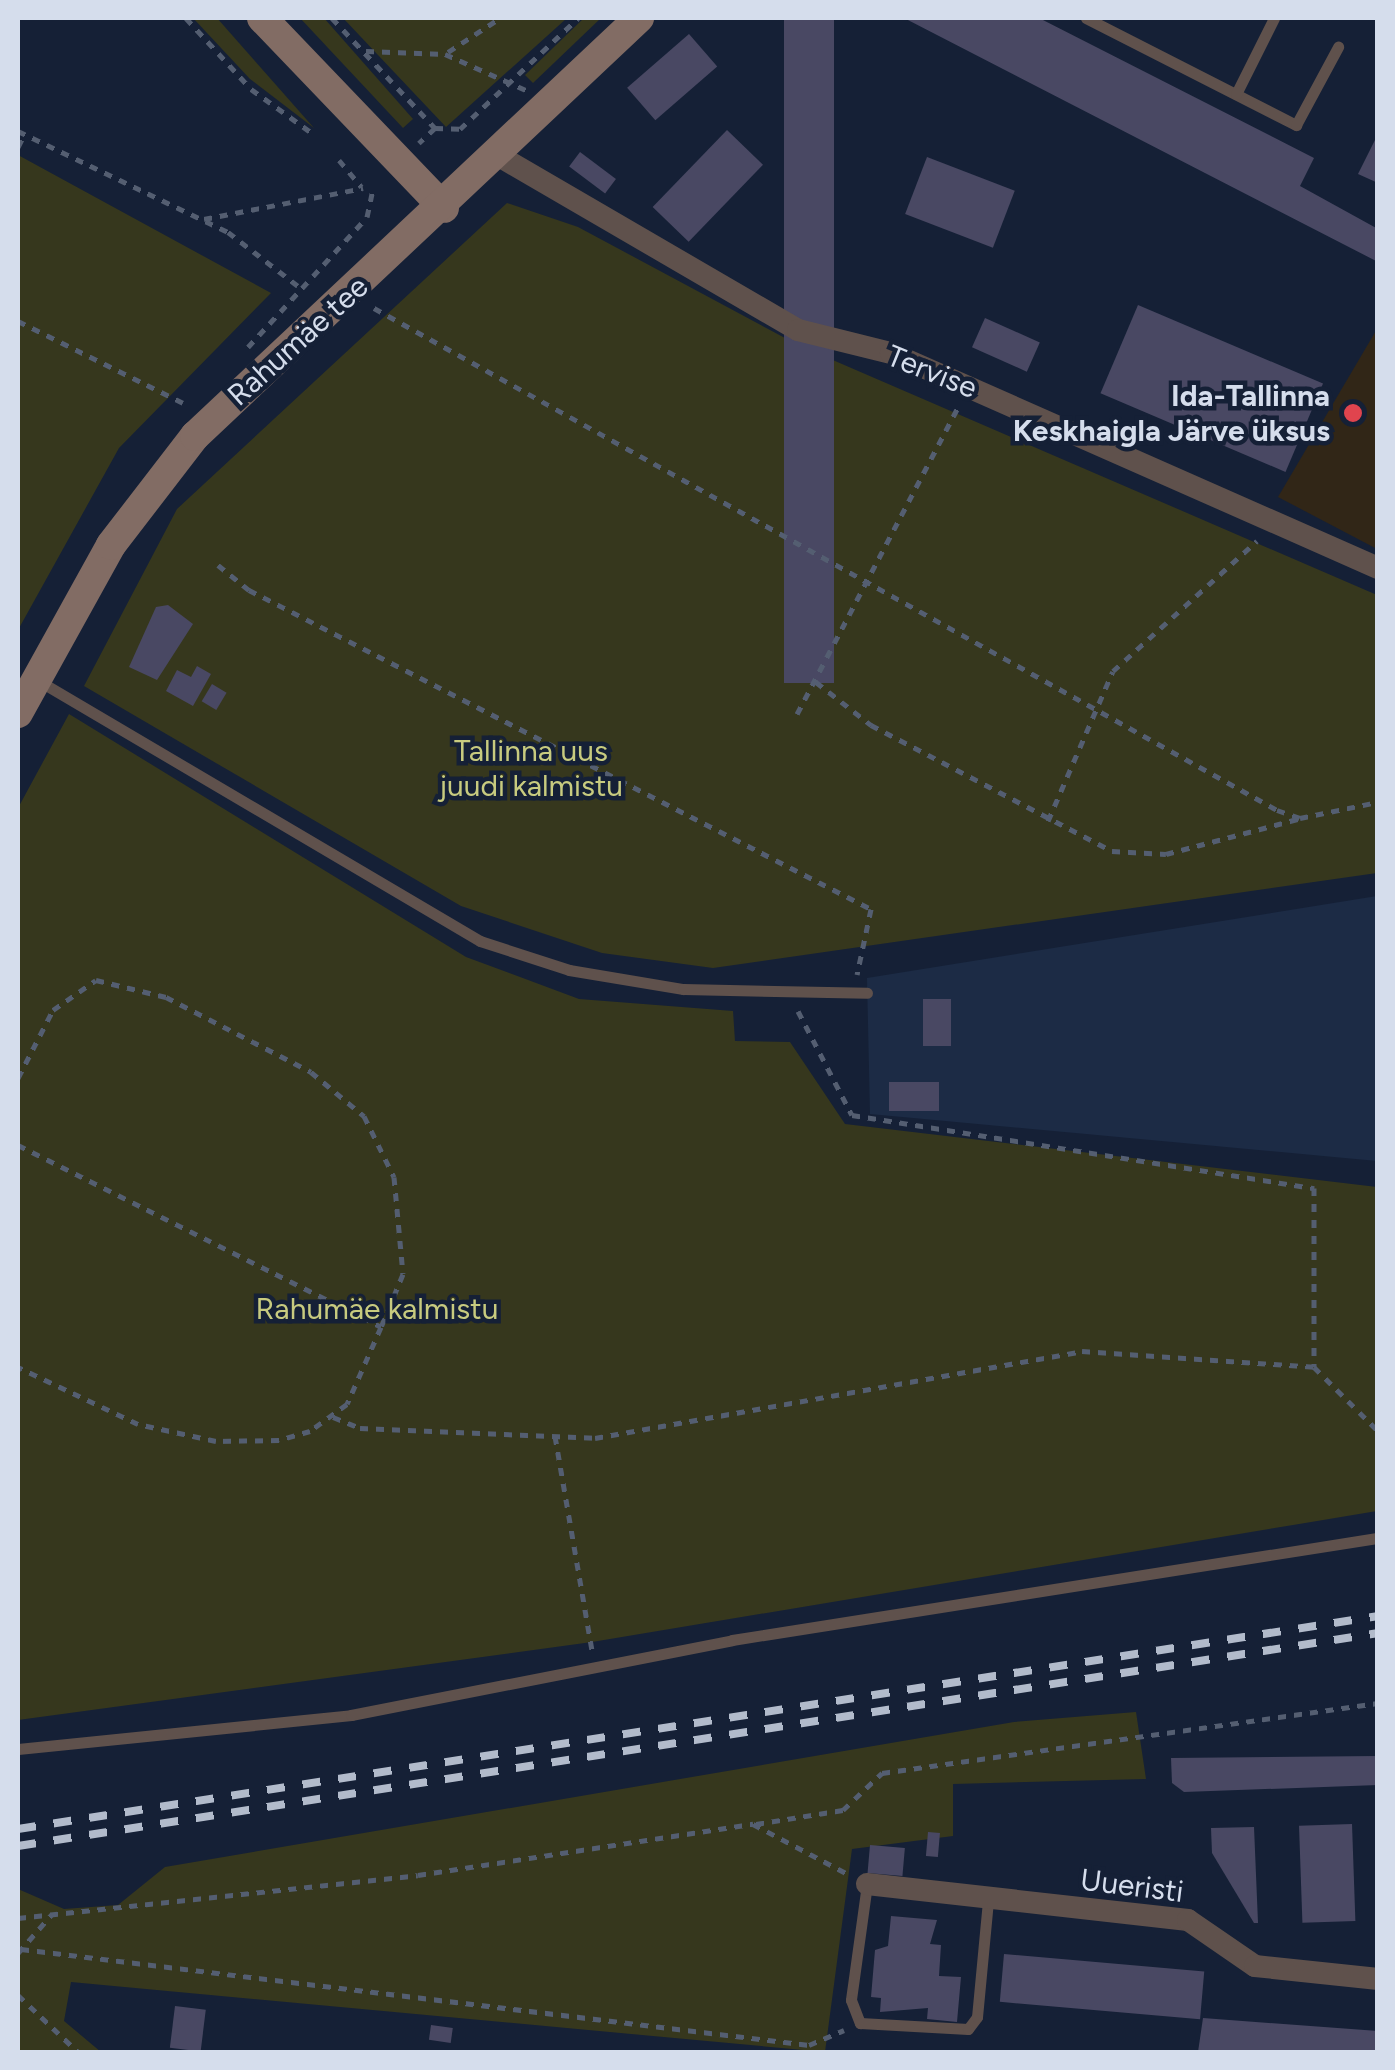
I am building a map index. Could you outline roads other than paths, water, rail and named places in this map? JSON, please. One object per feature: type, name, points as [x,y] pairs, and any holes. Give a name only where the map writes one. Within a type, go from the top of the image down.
[{"type":"street","points":[[262,18],[444,208]]},
{"type":"street","name":"Rahumäe tee","points":[[18,712],[111,545],[184,448],[444,208],[639,18]]},
{"type":"street","name":"Tervise","points":[[499,156],[798,330],[968,386],[1378,568]]},
{"type":"street","name":"Uueristi","points":[[867,1884],[1188,1920],[1255,1966],[1378,1979]]},
{"type":"lane","points":[[1086,18],[1296,125],[1338,47]]},
{"type":"lane","points":[[1236,94],[1274,18]]},
{"type":"lane","points":[[35,679],[480,941],[569,970],[683,989],[867,994]]},
{"type":"lane","points":[[18,1749],[351,1715],[594,1674],[732,1640],[1377,1538]]},
{"type":"lane","points":[[867,1884],[851,2000],[860,2024],[968,2029],[977,2017],[988,1900]]},
{"type":"railway","points":[[18,1829],[1378,1616]]},
{"type":"railway","points":[[18,1846],[1378,1633]]},
{"type":"place","name":"Ida-Tallinna Keskhaigla Järve üksus","points":[[1353,413]]},
{"type":"park label","name":"Tallinna uus juudi kalmistu","points":[[531,768]]},
{"type":"park label","name":"Rahumäe kalmistu","points":[[377,1309]]}]
